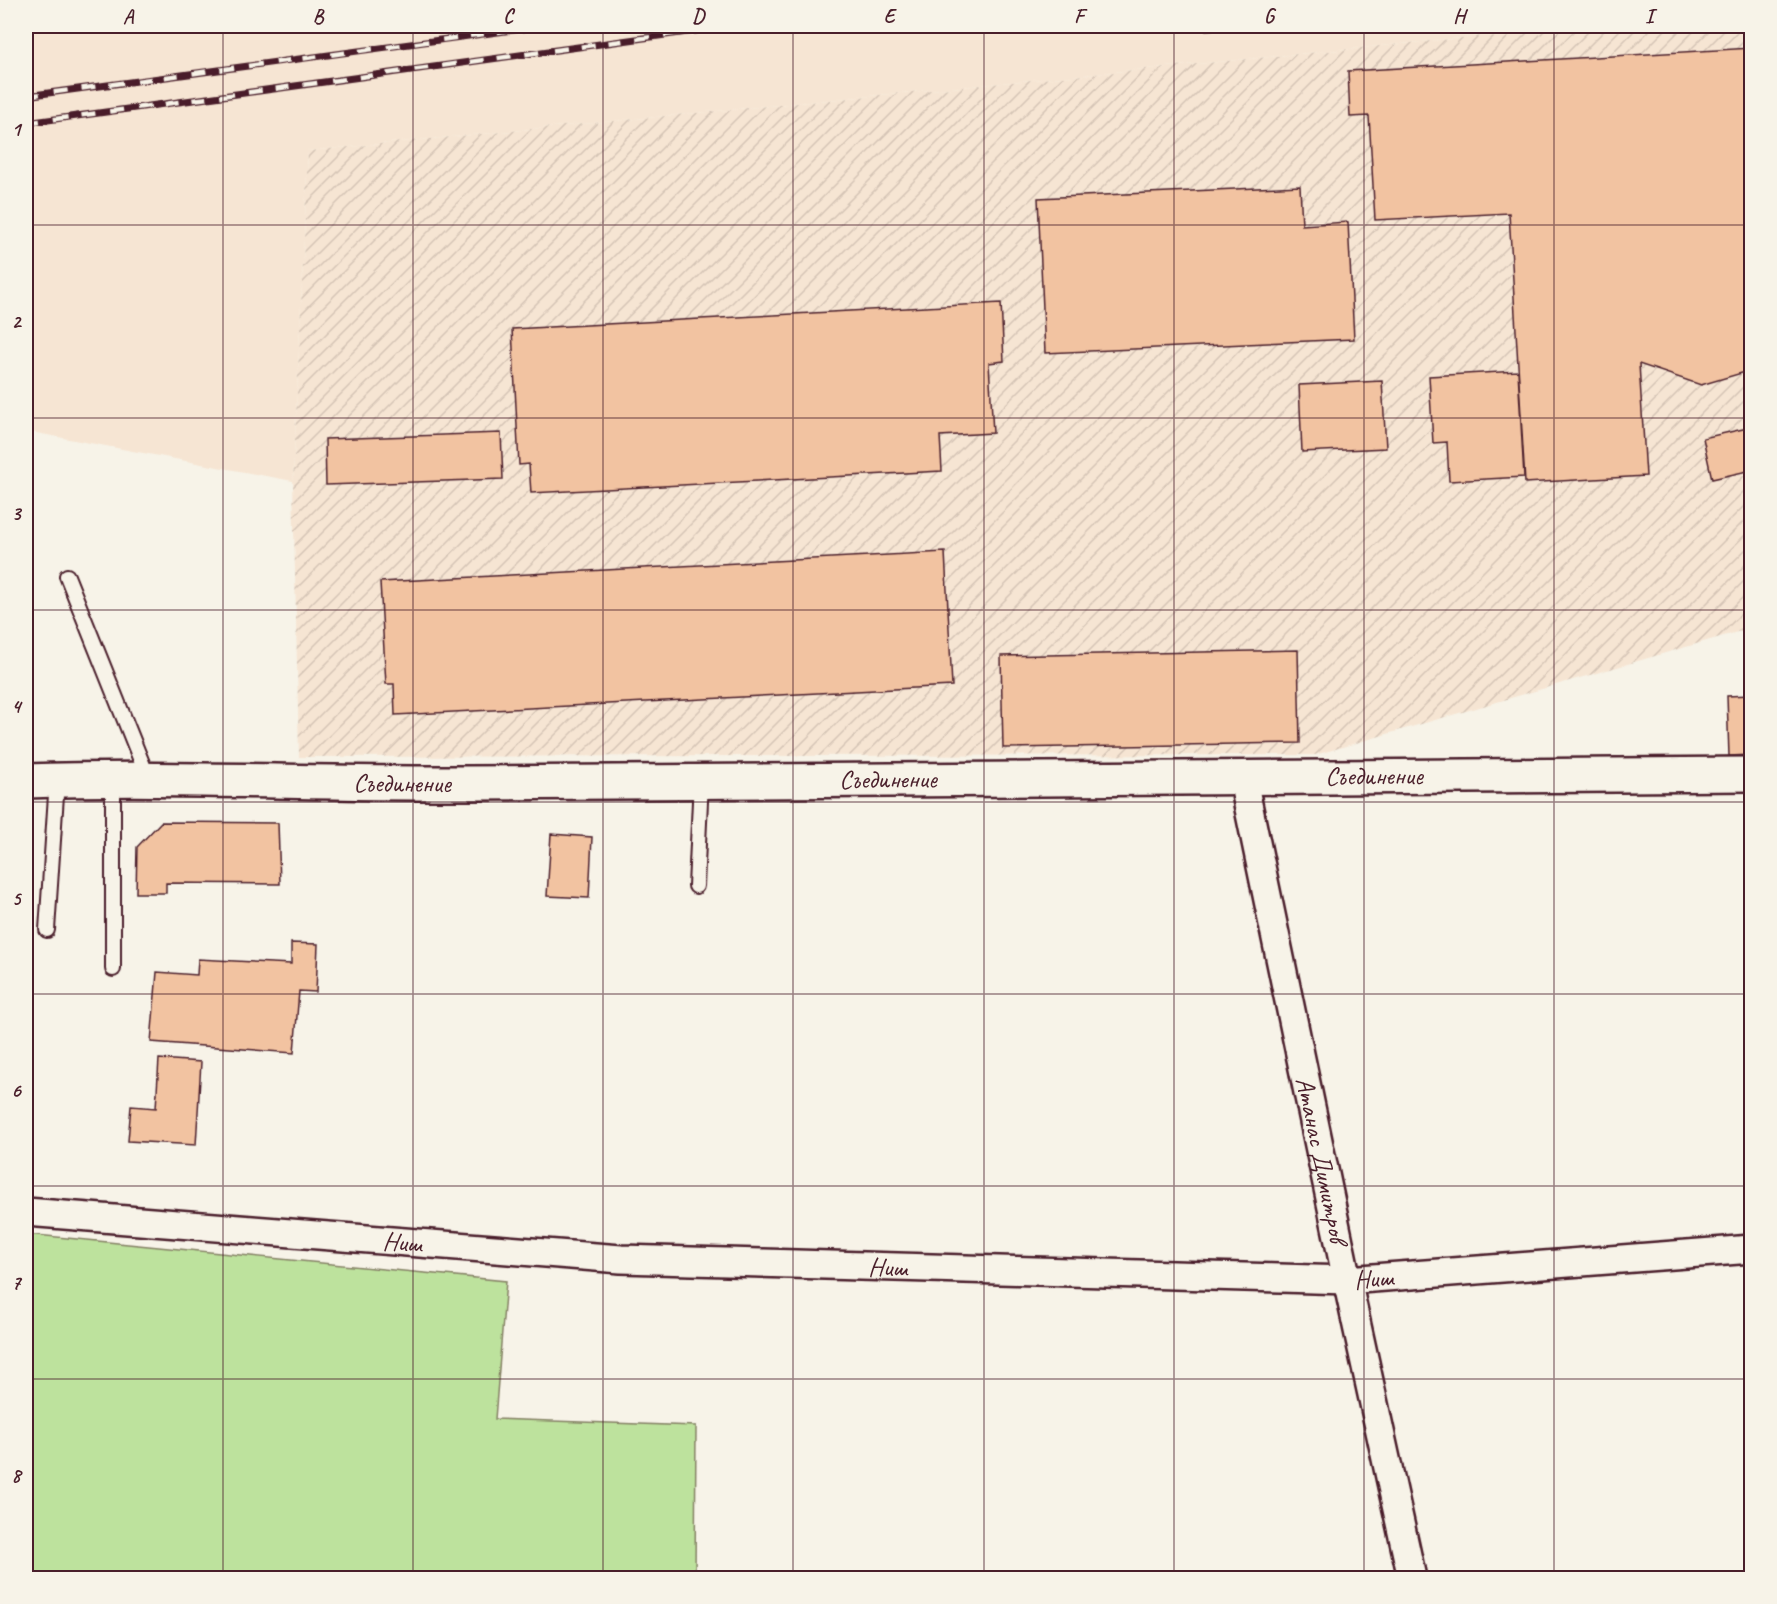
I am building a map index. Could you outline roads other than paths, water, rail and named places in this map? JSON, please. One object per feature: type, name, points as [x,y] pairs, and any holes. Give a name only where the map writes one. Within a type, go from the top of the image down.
[{"type":"main road","name":"Съединение","points":[[41,781],[148,780],[364,784],[1242,775],[1752,774]]},
{"type":"street","name":"Атанас Димитров","points":[[1242,775],[1347,1280],[1412,1578]]},
{"type":"street","name":"Ниш","points":[[26,1212],[621,1259],[1347,1280],[1752,1249]]},
{"type":"lane","points":[[67,576],[148,780]]},
{"type":"lane","points":[[113,780],[113,969]]},
{"type":"lane","points":[[696,886],[701,780]]},
{"type":"lane","points":[[41,781],[47,930]]},
{"type":"railway","points":[[26,96],[543,26]]},
{"type":"railway","points":[[26,123],[731,26]]}]
